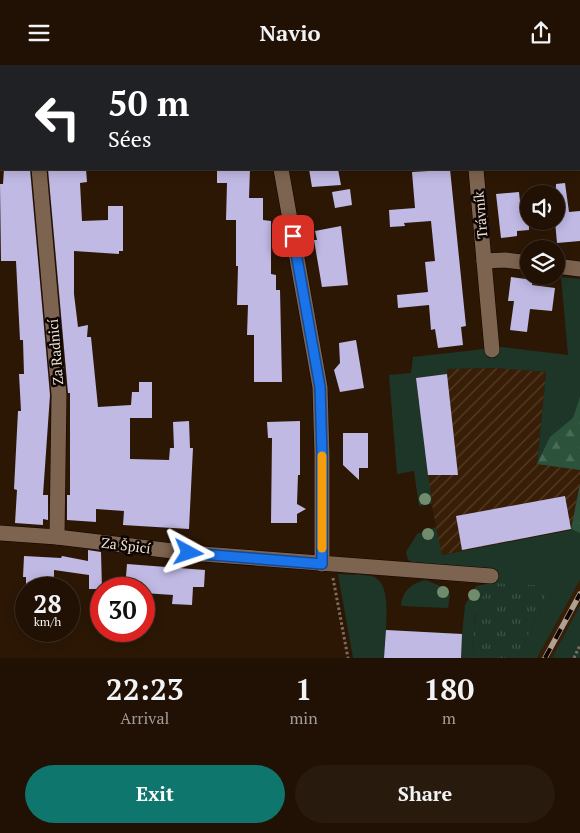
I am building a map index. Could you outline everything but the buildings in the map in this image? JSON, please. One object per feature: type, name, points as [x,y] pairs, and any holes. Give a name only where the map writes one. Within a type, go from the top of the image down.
[{"type":"street","name":"Za Radnicí","points":[[39,170],[59,395],[57,537]]},
{"type":"street","points":[[281,170],[320,387],[322,564]]},
{"type":"street","name":"Trávník","points":[[476,170],[492,350]]},
{"type":"street","points":[[484,261],[505,260],[520,262]]},
{"type":"street","points":[[565,267],[580,269]]},
{"type":"street","name":"Za Špicí","points":[[0,533],[57,537],[189,553],[490,576]]},
{"type":"path","points":[[322,564],[332,574],[348,658]]},
{"type":"path","points":[[574,658],[580,645]]},
{"type":"shaded area","points":[[495,368],[546,372],[537,464],[580,470],[580,484],[571,529],[441,555],[430,493],[416,378],[446,374],[447,369]]},
{"type":"shaded area","points":[[580,580],[580,605],[552,658],[537,658]]},
{"type":"green space","points":[[565,277],[580,279],[580,470],[537,464],[546,372],[495,368],[447,369],[447,374],[416,378],[432,504],[419,506],[414,471],[397,474],[389,375],[411,373],[413,357],[502,347],[568,355],[562,285],[565,285]]},
{"type":"green space","points":[[580,397],[580,470],[537,464],[550,437],[573,418]]},
{"type":"green space","points":[[580,484],[580,580],[537,658],[517,658],[542,607],[475,608],[473,658],[353,658],[338,574],[367,575],[377,579],[382,584],[385,591],[387,608],[386,630],[462,634],[465,605],[476,586],[492,583],[415,564],[408,560],[406,552],[417,534],[436,527],[442,555],[571,530]]},
{"type":"green space","points":[[580,484],[580,533],[571,529]]},
{"type":"green space","points":[[426,580],[445,588],[450,595],[448,608],[401,606],[406,592],[416,583]]},
{"type":"green space","points":[[492,583],[548,586],[542,607],[517,658],[473,658],[475,608]]},
{"type":"green space","points":[[580,605],[580,658],[552,658]]},
{"type":"railway","points":[[545,658],[580,594]]},
{"type":"slow traffic","points":[[322,456],[322,548]]},
{"type":"route","points":[[189,553],[322,564],[322,421],[320,387],[293,236]]}]
